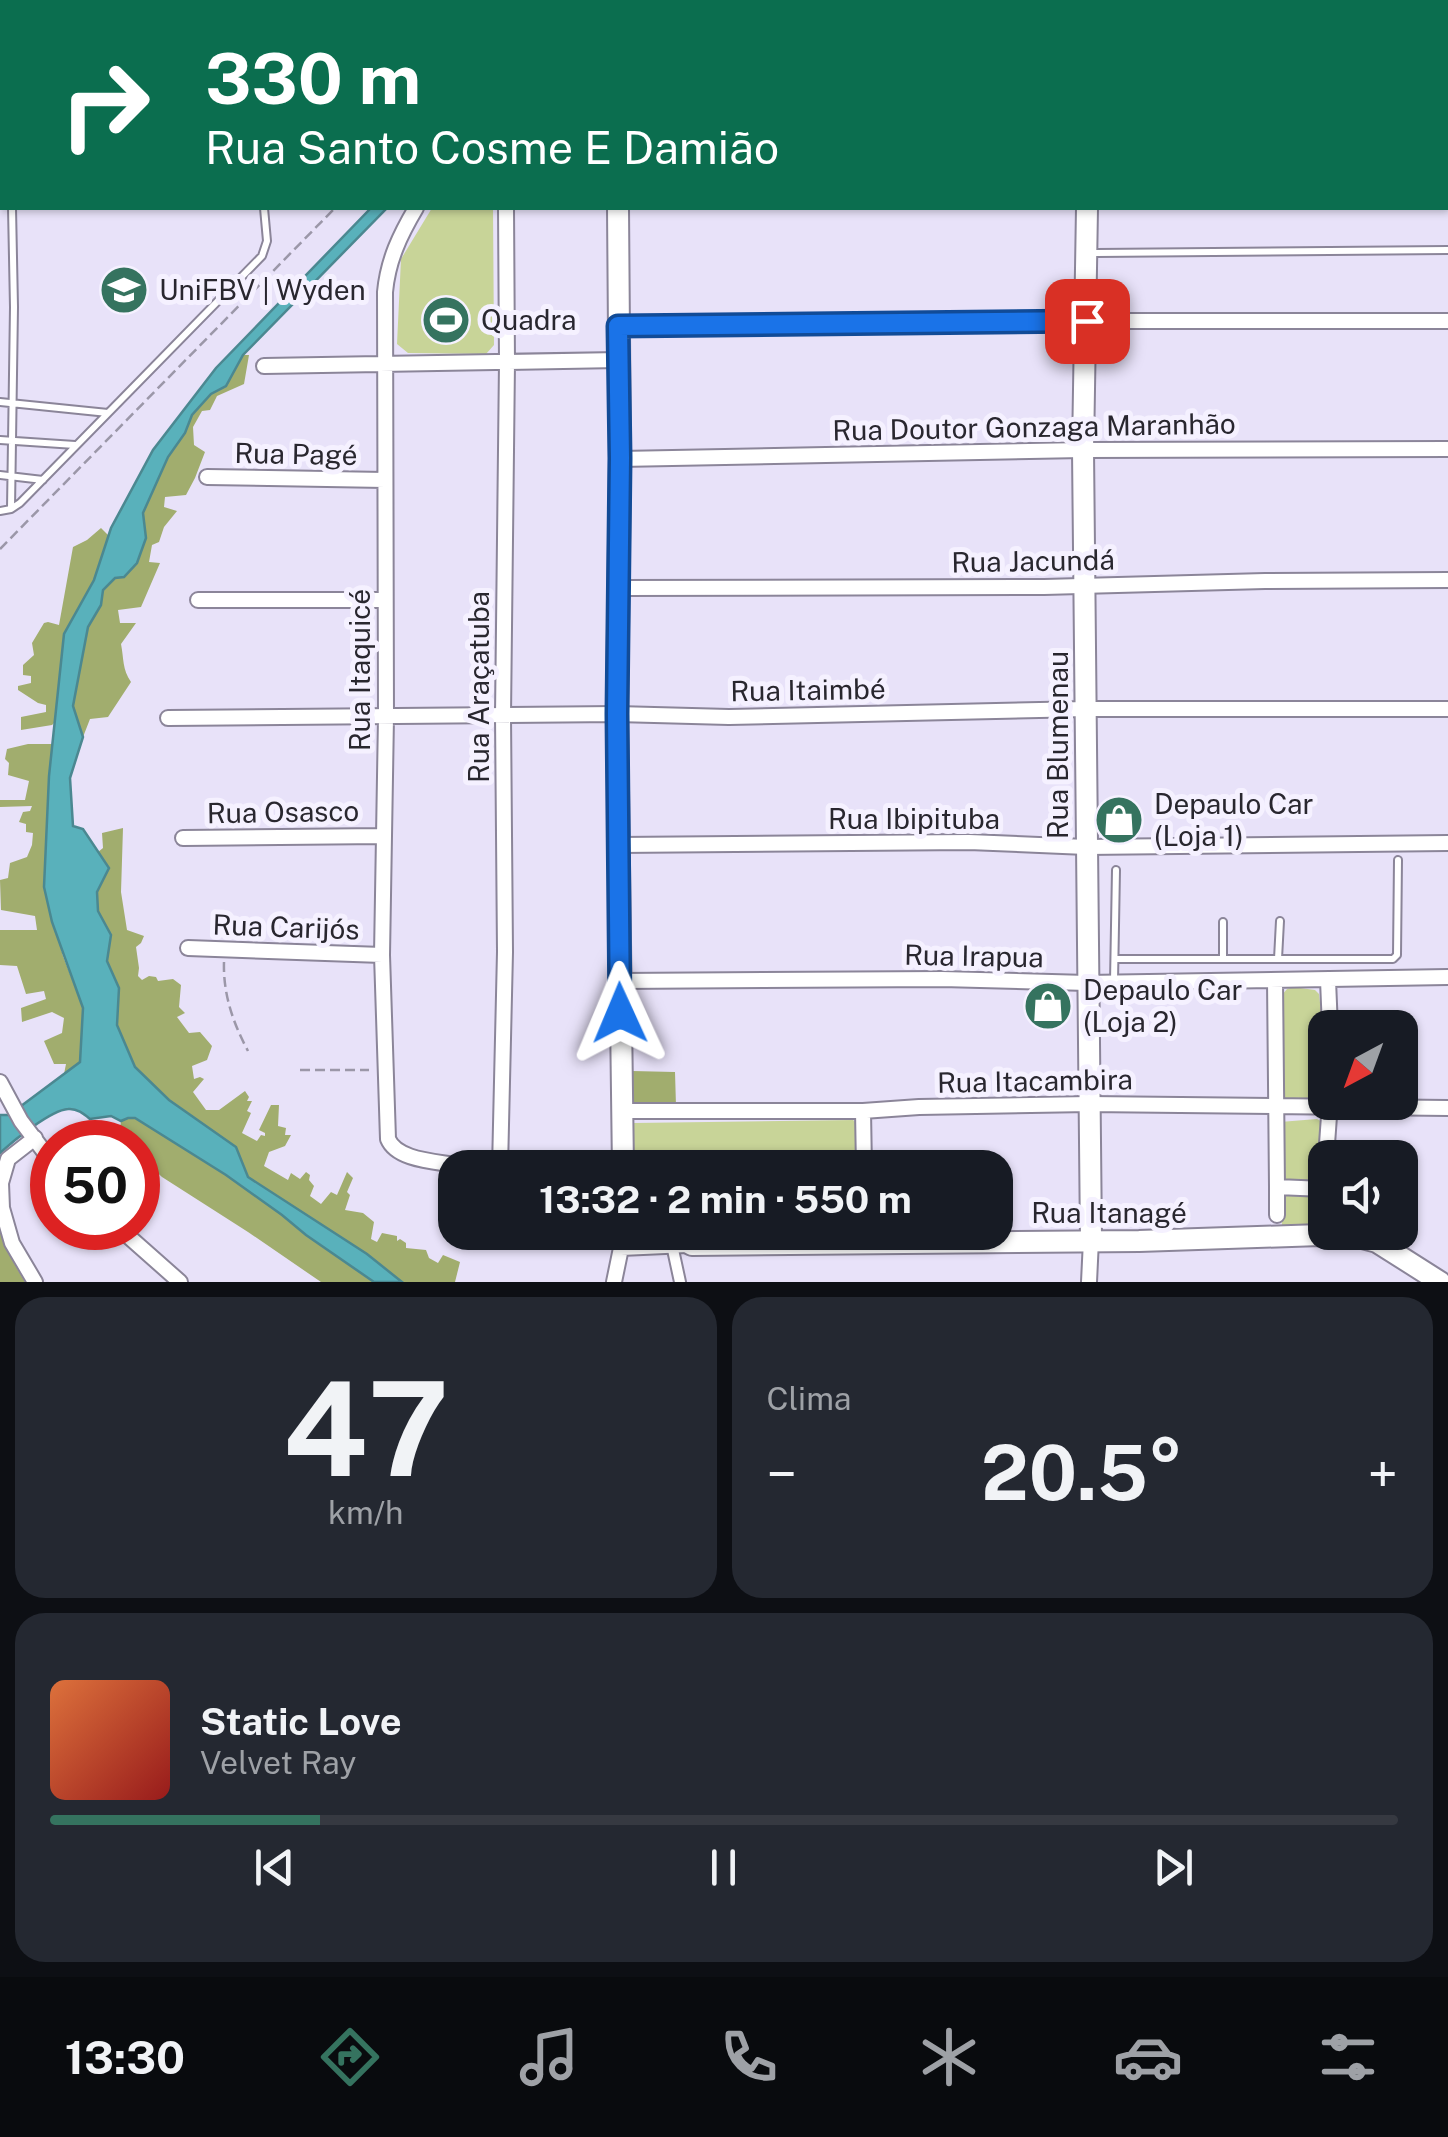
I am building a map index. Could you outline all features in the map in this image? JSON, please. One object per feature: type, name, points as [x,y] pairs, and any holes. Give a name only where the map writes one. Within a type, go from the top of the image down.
[{"type":"main road","points":[[618,210],[617,714],[622,1150]]},
{"type":"main road","name":"Rua Blumenau","points":[[1087,210],[1092,253],[1083,450],[1090,1240]]},
{"type":"main road","name":"Rua Itanagé","points":[[1013,1239],[1308,1236]]},
{"type":"main road","name":"Rua Itanagé","points":[[1391,1250],[1440,1282]]},
{"type":"street","name":"Rua Itaquicé","points":[[415,210],[398,239],[386,276],[382,955],[388,1138],[402,1155],[438,1162]]},
{"type":"street","name":"Rua Araçatuba","points":[[500,1150],[505,952],[506,210]]},
{"type":"street","points":[[618,326],[1448,320]]},
{"type":"street","points":[[264,366],[619,360]]},
{"type":"street","name":"Rua Doutor Gonzaga Maranhão","points":[[620,458],[1448,448]]},
{"type":"street","name":"Rua Pagé","points":[[207,477],[385,480]]},
{"type":"street","name":"Rua Jacundá","points":[[619,588],[1448,580]]},
{"type":"street","points":[[198,600],[385,600]]},
{"type":"street","name":"Rua Itaimbé","points":[[168,718],[1448,709]]},
{"type":"street","name":"Rua Osasco","points":[[183,838],[384,836]]},
{"type":"street","name":"Rua Ibipituba","points":[[619,844],[968,842],[1086,847],[1448,843]]},
{"type":"street","name":"Rua Carijós","points":[[188,948],[382,955]]},
{"type":"street","name":"Rua Irapua","points":[[619,981],[1448,978]]},
{"type":"street","points":[[1274,980],[1277,1215]]},
{"type":"street","points":[[1328,980],[1329,1010]]},
{"type":"street","points":[[0,1082],[30,1130]]},
{"type":"street","name":"Rua Itacambira","points":[[623,1110],[862,1111],[1089,1104],[1308,1106]]},
{"type":"street","name":"Rua Itacambira","points":[[1418,1107],[1448,1108]]},
{"type":"street","points":[[862,1111],[863,1150]]},
{"type":"street","points":[[30,1138],[8,1160],[2,1183],[2,1208],[12,1242],[35,1282]]},
{"type":"street","points":[[1277,1187],[1308,1184]]},
{"type":"street","name":"Rua Blumenau","points":[[1089,1282],[1090,1240]]},
{"type":"street","points":[[143,1250],[180,1282]]},
{"type":"street","points":[[614,1282],[619,1250]]},
{"type":"street","points":[[678,1250],[680,1282]]},
{"type":"lane","points":[[11,509],[12,210]]},
{"type":"lane","points":[[0,510],[20,503],[44,480],[262,256],[267,241],[264,210]]},
{"type":"lane","points":[[1092,253],[1448,250]]},
{"type":"lane","points":[[0,402],[108,413]]},
{"type":"lane","points":[[0,440],[76,445]]},
{"type":"lane","points":[[0,475],[44,480]]},
{"type":"lane","points":[[1115,959],[1394,959],[1398,860]]},
{"type":"lane","points":[[1114,982],[1116,870]]},
{"type":"lane","points":[[1278,959],[1280,921]]},
{"type":"lane","points":[[1223,959],[1224,922]]},
{"type":"path","points":[[0,549],[333,210]]},
{"type":"path","points":[[224,950],[223,974],[231,1017],[248,1051]]},
{"type":"path","points":[[300,1070],[386,1070]]},
{"type":"green space","points":[[431,210],[493,210],[494,345],[486,354],[408,353],[397,344],[401,259]]},
{"type":"green space","points":[[243,355],[249,355],[244,384],[217,396],[210,410],[202,411],[193,427],[194,445],[205,452],[186,495],[165,497],[164,507],[177,511],[164,527],[159,542],[152,545],[149,562],[160,563],[141,607],[118,610],[120,623],[136,623],[121,644],[131,682],[108,717],[90,719],[83,737],[73,707],[88,627],[101,605],[103,590],[146,538],[143,513],[192,415],[211,394],[226,386]]},
{"type":"green space","points":[[101,528],[109,536],[94,580],[64,634],[55,722],[21,730],[21,717],[46,712],[46,705],[18,690],[18,686],[31,683],[31,676],[23,675],[23,665],[34,655],[32,643],[44,623],[59,625],[73,547]]},
{"type":"green space","points":[[52,744],[45,890],[63,956],[83,1008],[80,1062],[64,1074],[66,1064],[54,1064],[44,1041],[62,1033],[64,1018],[52,1012],[22,1022],[21,1008],[46,999],[44,991],[26,994],[17,966],[0,965],[0,930],[37,930],[35,916],[1,910],[0,880],[8,878],[10,863],[27,857],[33,833],[26,832],[26,824],[19,822],[23,812],[30,811],[32,806],[0,807],[0,800],[25,800],[29,781],[8,775],[9,763],[5,759],[7,749]]},
{"type":"green space","points":[[123,828],[121,892],[127,930],[144,936],[136,947],[138,976],[142,980],[149,976],[158,981],[173,979],[181,985],[179,1007],[185,1013],[177,1017],[189,1033],[200,1032],[212,1046],[207,1060],[192,1066],[194,1079],[204,1079],[193,1092],[206,1110],[219,1110],[245,1091],[247,1101],[252,1101],[242,1133],[257,1141],[265,1136],[259,1130],[271,1105],[279,1105],[278,1126],[286,1128],[285,1135],[291,1135],[285,1146],[269,1152],[264,1166],[288,1180],[291,1173],[300,1179],[306,1172],[314,1186],[310,1196],[321,1204],[331,1192],[337,1195],[347,1172],[353,1178],[345,1210],[363,1213],[374,1222],[371,1239],[377,1242],[382,1233],[397,1236],[406,1248],[426,1250],[429,1258],[438,1263],[443,1255],[460,1262],[455,1282],[402,1282],[367,1254],[248,1177],[236,1147],[169,1100],[135,1067],[117,1025],[119,988],[107,961],[111,935],[98,912],[97,892],[109,868],[98,852],[103,848],[102,833]]},
{"type":"green space","points":[[1287,989],[1315,990],[1321,1010],[1308,1010],[1308,1104],[1282,1107],[1280,1015],[1282,995]]},
{"type":"green space","points":[[632,1071],[675,1072],[676,1106],[630,1105]]},
{"type":"green space","points":[[853,1120],[860,1126],[860,1150],[628,1150],[628,1125]]},
{"type":"green space","points":[[1280,1122],[1324,1123],[1323,1140],[1308,1140],[1308,1229],[1282,1231]]},
{"type":"green space","points":[[160,1134],[226,1175],[374,1282],[321,1282],[162,1177]]},
{"type":"green space","points":[[0,1220],[14,1263],[25,1282],[0,1282]]},
{"type":"water","points":[[369,210],[385,210],[243,355],[226,386],[211,394],[192,415],[168,457],[143,513],[146,538],[137,563],[103,590],[101,605],[88,627],[73,706],[83,737],[70,778],[73,826],[83,829],[109,868],[97,892],[98,911],[111,935],[107,961],[119,988],[117,1025],[135,1067],[169,1100],[236,1147],[248,1177],[367,1254],[402,1282],[374,1282],[226,1175],[160,1134],[160,1120],[119,1120],[111,1116],[90,1119],[68,1109],[44,1120],[30,1120],[30,1129],[0,1153],[0,1115],[9,1115],[80,1062],[83,1008],[52,922],[44,887],[49,776],[64,634],[94,580],[111,528],[153,450],[216,368]]},
{"type":"place","name":"UniFBV | Wyden","points":[[124,290]]},
{"type":"place","name":"Quadra","points":[[446,320]]},
{"type":"place","name":"Depaulo Car (Loja 1)","points":[[1119,820]]},
{"type":"place","name":"Depaulo Car (Loja 2)","points":[[1048,1006]]},
{"type":"route","points":[[620,1013],[618,326],[1087,321]]}]
